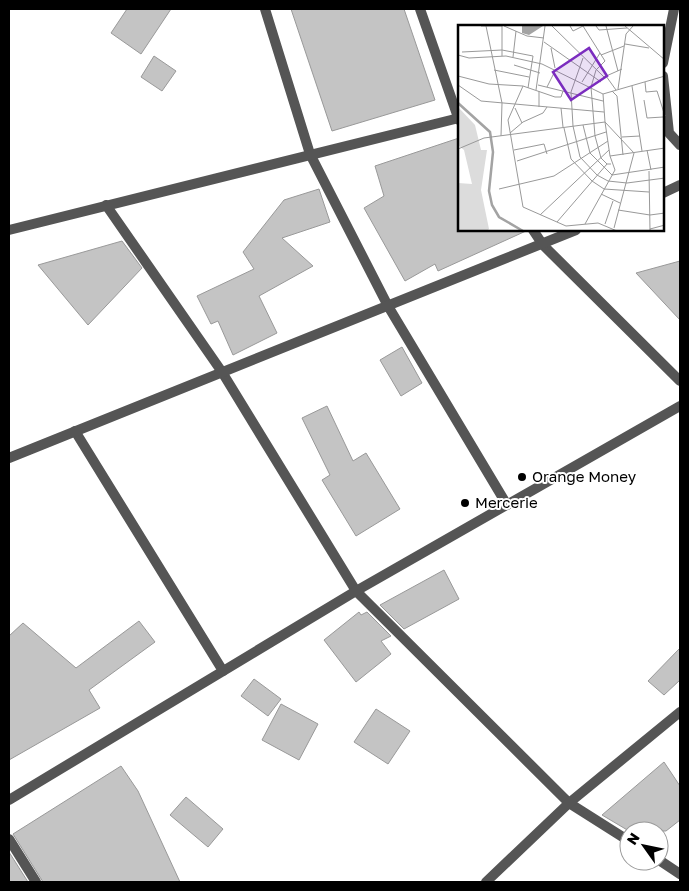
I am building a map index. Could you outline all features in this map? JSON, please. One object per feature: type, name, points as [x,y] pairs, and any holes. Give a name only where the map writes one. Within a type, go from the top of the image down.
[{"type":"street","points":[[265,9],[310,154],[388,306],[507,505]]},
{"type":"street","points":[[420,9],[458,116]]},
{"type":"street","points":[[664,60],[676,12]]},
{"type":"street","points":[[664,86],[669,133],[680,145]]},
{"type":"street","points":[[9,230],[310,154],[458,119]]},
{"type":"street","points":[[664,193],[680,185]]},
{"type":"street","points":[[106,205],[222,372],[356,591],[569,803],[619,835]]},
{"type":"street","points":[[534,231],[543,244],[680,381]]},
{"type":"street","points":[[9,458],[574,231]]},
{"type":"street","points":[[9,800],[356,591],[680,406]]},
{"type":"street","points":[[75,431],[222,672]]},
{"type":"street","points":[[486,882],[569,803],[680,712]]},
{"type":"street","points":[[9,839],[36,882]]},
{"type":"street","points":[[669,867],[680,874]]},
{"type":"building","points":[[127,9],[171,9],[141,54],[111,33]]},
{"type":"building","points":[[291,9],[404,9],[435,100],[332,131]]},
{"type":"building","points":[[154,56],[176,71],[162,91],[141,77]]},
{"type":"building","points":[[458,138],[458,231],[526,231],[438,271],[435,264],[405,281],[364,208],[384,196],[375,166]]},
{"type":"building","points":[[319,189],[330,222],[282,238],[313,266],[259,296],[277,333],[233,355],[218,321],[211,324],[197,296],[254,269],[243,252],[284,200]]},
{"type":"building","points":[[122,241],[142,268],[88,325],[38,265]]},
{"type":"building","points":[[680,261],[680,320],[636,273]]},
{"type":"building","points":[[402,347],[422,383],[401,396],[380,360]]},
{"type":"building","points":[[327,406],[353,461],[366,453],[400,509],[356,536],[322,480],[330,475],[302,418]]},
{"type":"building","points":[[444,570],[459,599],[404,629],[380,605]]},
{"type":"building","points":[[359,612],[361,615],[367,612],[391,636],[381,641],[391,654],[356,682],[324,640]]},
{"type":"building","points":[[139,621],[155,642],[89,690],[100,708],[9,760],[9,636],[23,623],[76,668]]},
{"type":"building","points":[[680,648],[680,680],[664,695],[648,681]]},
{"type":"building","points":[[254,679],[281,699],[268,716],[241,696]]},
{"type":"building","points":[[281,704],[318,724],[299,760],[262,740]]},
{"type":"building","points":[[376,709],[410,731],[388,764],[354,742]]},
{"type":"building","points":[[664,762],[680,786],[680,820],[669,829],[669,821],[619,821],[619,825],[602,815]]},
{"type":"building","points":[[121,766],[138,791],[180,882],[43,882],[13,834]]},
{"type":"building","points":[[186,797],[223,829],[208,847],[170,815]]},
{"type":"building","points":[[9,852],[28,882],[9,882]]},
{"type":"place","name":"Orange Money","points":[[522,477]]},
{"type":"place","name":"Mercerie","points":[[465,503]]}]
